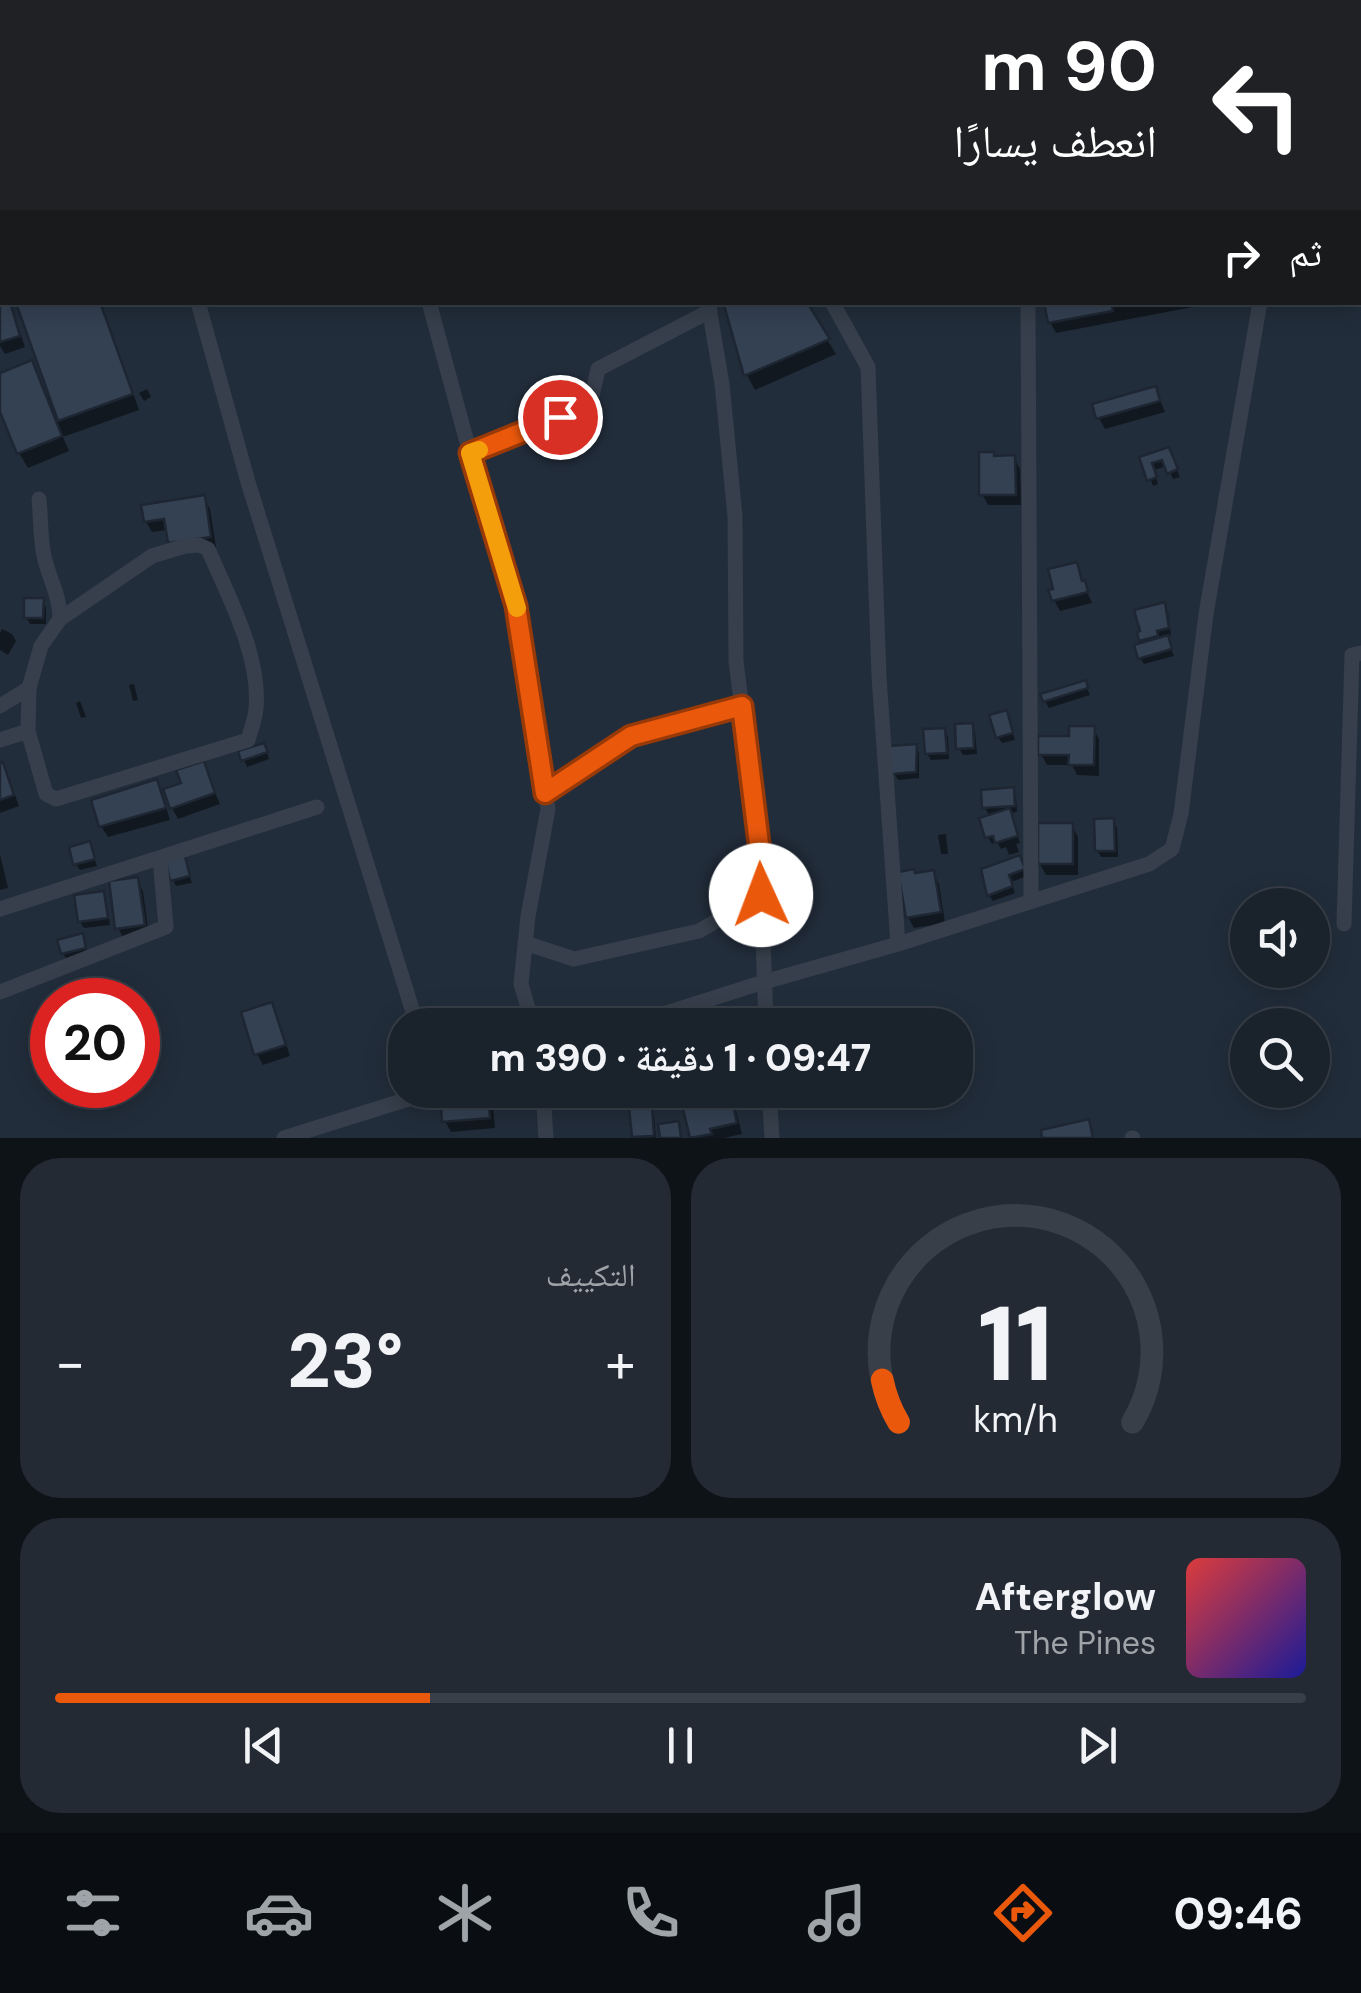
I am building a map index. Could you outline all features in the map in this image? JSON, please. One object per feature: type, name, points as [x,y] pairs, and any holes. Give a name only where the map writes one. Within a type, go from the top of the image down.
[{"type":"street","points":[[199,305],[248,482],[412,1008]]},
{"type":"street","points":[[430,305],[516,606],[548,809],[525,943],[522,984],[528,1008]]},
{"type":"street","points":[[834,305],[868,366],[879,677],[898,944]]},
{"type":"street","points":[[1028,305],[1031,900]]},
{"type":"street","points":[[682,1008],[898,944],[1149,864],[1166,854],[1175,842],[1181,814],[1206,614],[1259,305]]},
{"type":"street","points":[[470,453],[590,405],[598,369],[709,307],[722,384],[735,516],[736,661],[760,852],[765,1008]]},
{"type":"street","points":[[39,499],[43,550],[60,602],[60,619]]},
{"type":"street","points":[[198,546],[208,549],[242,628],[256,708],[248,740],[56,799],[46,794],[28,731],[29,688],[40,646],[60,619],[152,556],[198,546]]},
{"type":"street","points":[[1344,924],[1355,723],[1352,656],[1361,653]]},
{"type":"street","points":[[0,706],[29,688]]},
{"type":"street","points":[[545,793],[631,736],[742,706]]},
{"type":"street","points":[[0,740],[28,731]]},
{"type":"street","points":[[0,910],[317,807]]},
{"type":"street","points":[[0,992],[166,926],[160,858]]},
{"type":"street","points":[[525,943],[574,959],[699,930],[761,895]]},
{"type":"street","points":[[284,1138],[388,1105]]},
{"type":"street","points":[[544,1108],[546,1138]]},
{"type":"street","points":[[770,1108],[772,1138]]},
{"type":"building","points":[[0,305],[11,305],[20,336],[0,342]]},
{"type":"building","points":[[101,305],[133,394],[58,421],[17,306]]},
{"type":"building","points":[[724,305],[809,305],[830,339],[744,376]]},
{"type":"building","points":[[1045,305],[1112,305],[1113,311],[1048,323]]},
{"type":"building","points":[[32,360],[62,436],[17,454],[0,412],[0,373]]},
{"type":"building","points":[[1156,386],[1160,401],[1096,419],[1092,404]]},
{"type":"building","points":[[1169,447],[1178,469],[1167,474],[1162,460],[1152,463],[1157,477],[1147,481],[1139,457]]},
{"type":"building","points":[[979,452],[1015,455],[1016,495],[979,495]]},
{"type":"building","points":[[205,495],[211,537],[168,543],[164,519],[144,522],[141,505]]},
{"type":"building","points":[[1077,562],[1088,592],[1052,601],[1048,569]]},
{"type":"building","points":[[24,598],[44,598],[43,618],[24,618]]},
{"type":"building","points":[[1165,602],[1169,628],[1139,641],[1134,610]]},
{"type":"building","points":[[1168,635],[1172,649],[1138,659],[1134,645]]},
{"type":"building","points":[[1086,680],[1088,688],[1043,702],[1040,694]]},
{"type":"building","points":[[1007,710],[1013,733],[996,738],[989,715]]},
{"type":"building","points":[[973,723],[974,748],[956,749],[955,724]]},
{"type":"building","points":[[1069,726],[1095,726],[1094,765],[1068,765],[1069,755],[1038,755],[1038,736],[1069,736]]},
{"type":"building","points":[[945,728],[947,753],[925,754],[923,729]]},
{"type":"building","points":[[264,743],[268,752],[241,761],[238,751]]},
{"type":"building","points":[[917,744],[916,772],[892,774],[888,746]]},
{"type":"building","points":[[204,761],[215,793],[170,809],[163,789],[181,783],[176,770]]},
{"type":"building","points":[[3,762],[14,795],[0,800],[0,763]]},
{"type":"building","points":[[157,779],[166,808],[99,827],[91,800]]},
{"type":"building","points":[[1014,787],[1015,806],[982,808],[981,790]]},
{"type":"building","points":[[1010,808],[1018,836],[995,843],[993,836],[985,838],[979,818]]},
{"type":"building","points":[[1114,818],[1115,851],[1095,851],[1094,819]]},
{"type":"building","points":[[1038,823],[1073,823],[1073,864],[1038,864]]},
{"type":"building","points":[[90,841],[95,859],[73,865],[69,847]]},
{"type":"building","points":[[1020,855],[1025,869],[1009,875],[1013,886],[987,896],[981,869]]},
{"type":"building","points":[[185,856],[190,876],[170,881],[166,861]]},
{"type":"building","points":[[914,869],[915,873],[934,870],[941,912],[906,918],[898,872]]},
{"type":"building","points":[[138,877],[145,925],[115,929],[109,881]]},
{"type":"building","points":[[104,891],[108,918],[78,922],[74,895]]},
{"type":"building","points":[[83,933],[86,948],[61,954],[57,940]]},
{"type":"building","points":[[272,1002],[286,1045],[254,1055],[241,1012]]},
{"type":"building","points":[[441,1108],[489,1108],[490,1118],[442,1122]]},
{"type":"building","points":[[629,1108],[652,1108],[654,1136],[632,1137]]},
{"type":"building","points":[[683,1108],[734,1108],[737,1123],[690,1138]]},
{"type":"building","points":[[1089,1119],[1093,1138],[1042,1138],[1041,1130]]},
{"type":"building","points":[[679,1121],[681,1138],[660,1138],[658,1124]]},
{"type":"slow traffic","points":[[479,450],[470,453],[517,608]]},
{"type":"route","points":[[560,417],[470,453],[516,606],[545,793],[631,736],[742,706],[760,852],[761,895]]}]
